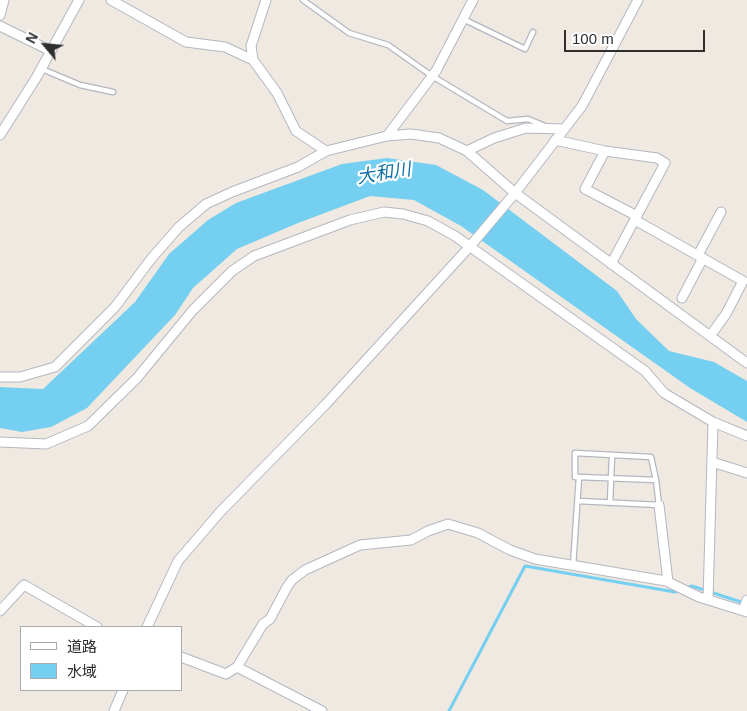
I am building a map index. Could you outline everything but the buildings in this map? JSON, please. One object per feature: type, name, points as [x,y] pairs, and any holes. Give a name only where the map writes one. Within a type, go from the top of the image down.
[{"type":"street","points":[[0,15],[4,0]]},
{"type":"street","points":[[0,135],[42,69],[79,0]]},
{"type":"street","points":[[111,0],[186,42],[225,47],[253,60]]},
{"type":"street","points":[[266,0],[251,46],[253,60],[276,93],[296,131],[326,151]]},
{"type":"street","points":[[387,136],[432,76],[473,0]]},
{"type":"street","points":[[147,626],[178,561],[222,511],[326,404],[471,245],[512,196],[582,106],[638,0]]},
{"type":"street","points":[[0,26],[51,50]]},
{"type":"street","points":[[467,151],[494,138],[526,128],[563,129]]},
{"type":"street","points":[[0,377],[20,377],[55,367],[115,307],[178,227],[206,204],[282,171],[298,167],[326,151],[387,136],[411,134],[439,138],[467,151],[512,196],[611,264],[747,363]]},
{"type":"street","points":[[555,140],[605,151],[657,158],[665,163],[611,264]]},
{"type":"street","points":[[605,151],[585,189],[743,281],[726,314],[710,336]]},
{"type":"street","points":[[0,442],[46,444],[88,426],[137,378],[194,310],[232,271],[254,256],[350,220],[384,212],[403,214],[428,222],[471,245],[645,371],[664,394],[713,422],[747,436]]},
{"type":"street","points":[[682,298],[721,212]]},
{"type":"street","points":[[708,600],[713,422]]},
{"type":"street","points":[[712,462],[747,473]]},
{"type":"street","points":[[660,505],[668,582]]},
{"type":"street","points":[[182,656],[226,674],[237,667],[263,624],[270,619],[292,580],[312,567],[360,545],[411,540],[428,531],[448,524],[471,530],[510,550],[535,559],[668,582],[708,600],[745,611],[747,600]]},
{"type":"street","points":[[0,611],[24,585],[95,626]]},
{"type":"street","points":[[237,667],[322,711]]},
{"type":"street","points":[[114,711],[123,691]]},
{"type":"lane","points":[[303,0],[348,32],[388,45],[432,76],[507,121],[528,119],[552,129]]},
{"type":"lane","points":[[462,18],[525,49],[533,32]]},
{"type":"lane","points":[[42,69],[80,85],[113,92]]},
{"type":"lane","points":[[578,501],[660,505],[656,480],[651,457],[575,453],[575,477],[612,480],[656,480]]},
{"type":"lane","points":[[610,502],[612,455]]},
{"type":"lane","points":[[573,566],[579,477]]},
{"type":"water","name":"大和川","points":[[387,158],[436,165],[483,190],[617,291],[636,319],[669,351],[714,362],[747,381],[747,422],[690,388],[461,226],[414,200],[370,196],[298,223],[237,249],[193,288],[175,315],[87,408],[51,427],[22,432],[0,428],[0,387],[43,389],[135,302],[169,254],[208,220],[236,203],[342,164]]},
{"type":"waterway","points":[[449,711],[525,566],[675,592],[680,590]]},
{"type":"waterway","points":[[686,588],[692,586],[744,603]]}]
